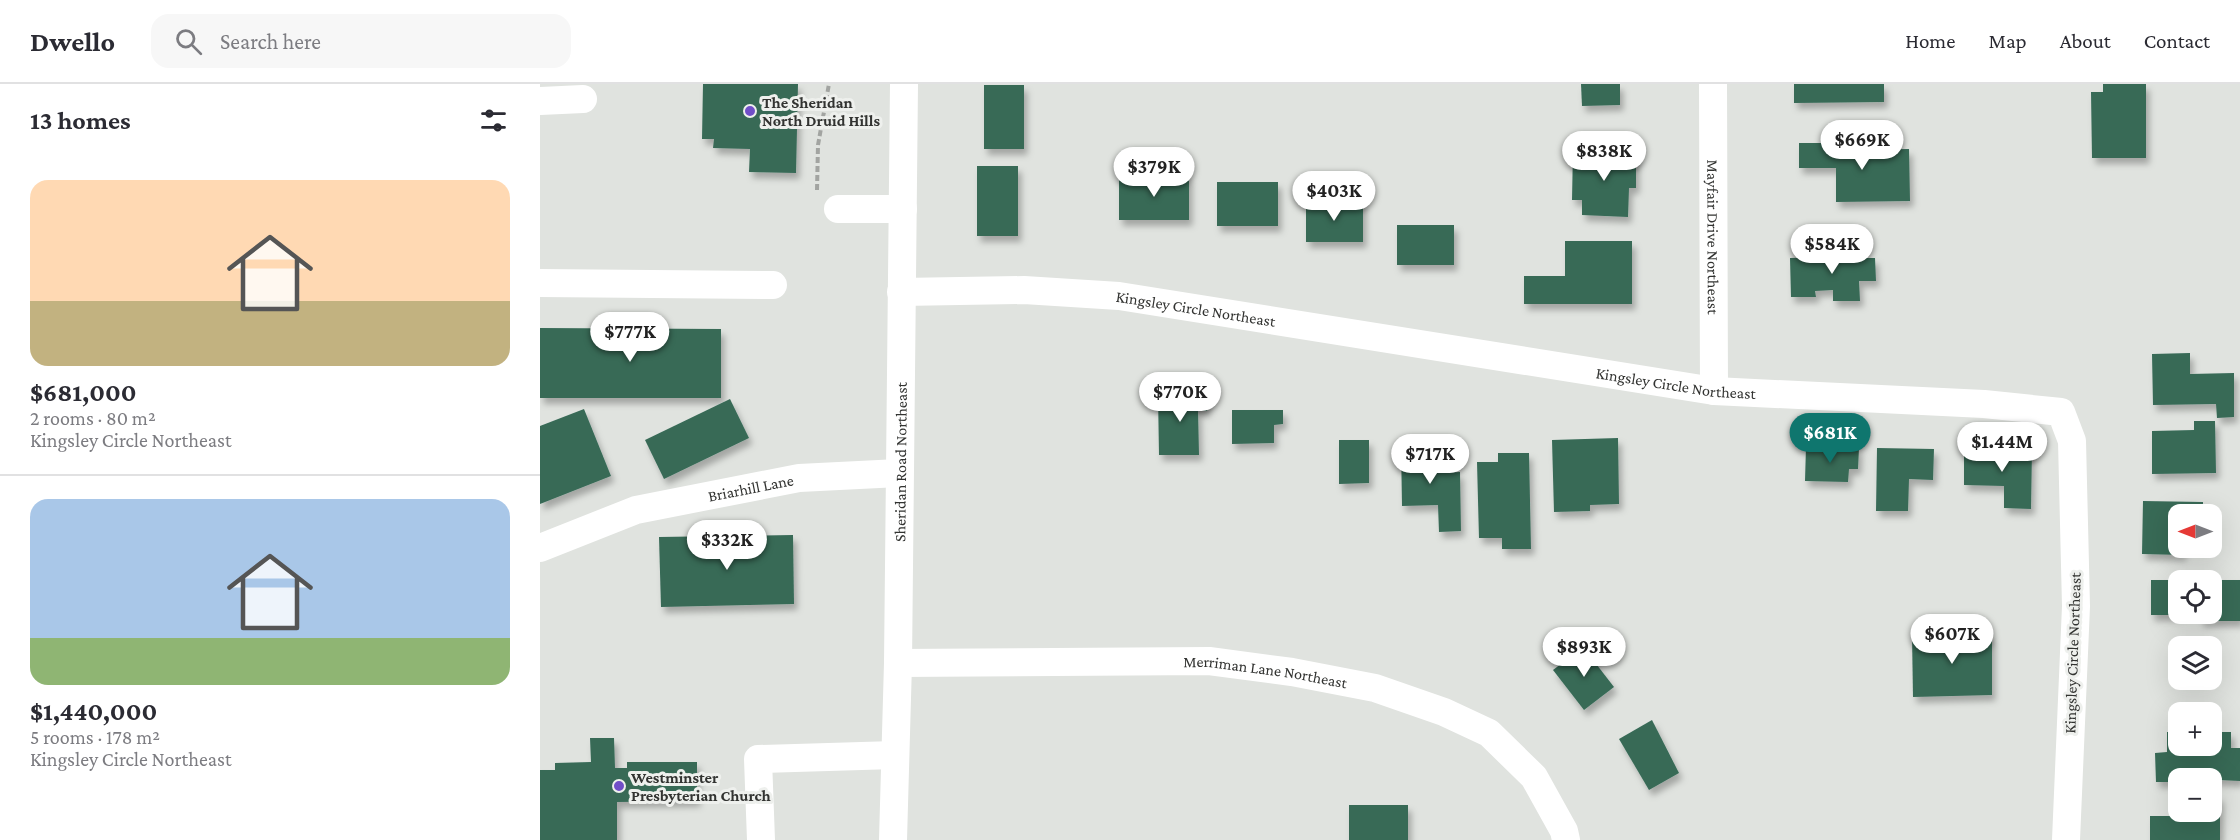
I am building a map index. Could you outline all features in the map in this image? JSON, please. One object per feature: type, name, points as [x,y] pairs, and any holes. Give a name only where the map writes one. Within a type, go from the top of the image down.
[{"type":"street","name":"Sheridan Road Northeast","points":[[893,840],[898,663],[904,84]]},
{"type":"street","name":"Mayfair Drive Northeast","points":[[1713,84],[1714,391]]},
{"type":"street","points":[[540,101],[583,99]]},
{"type":"street","points":[[838,209],[903,209]]},
{"type":"street","points":[[540,283],[774,285]]},
{"type":"street","name":"Kingsley Circle Northeast","points":[[901,292],[1024,290],[1119,296],[1714,391],[1984,404],[2061,412],[2072,441],[2076,606],[2066,840]]},
{"type":"street","name":"Briarhill Lane","points":[[540,548],[636,510],[800,478],[899,473]]},
{"type":"street","name":"Merriman Lane Northeast","points":[[898,663],[1209,661],[1292,672],[1375,688],[1444,712],[1489,733],[1534,777],[1564,831],[1566,840]]},
{"type":"street","points":[[761,840],[758,759],[895,755]]},
{"type":"path","points":[[817,190],[818,145],[829,84]]},
{"type":"building","name":"The Sheridan North Druid Hills","points":[[703,84],[798,84],[796,173],[749,172],[750,149],[713,148],[714,139],[702,139]]},
{"type":"building","points":[[1581,84],[1620,84],[1620,105],[1582,106]]},
{"type":"building","points":[[1794,84],[1884,84],[1884,102],[1794,103]]},
{"type":"building","points":[[2103,84],[2146,84],[2146,158],[2092,158],[2091,92],[2103,92]]},
{"type":"building","points":[[984,85],[1024,85],[1024,149],[984,149]]},
{"type":"building","points":[[1799,143],[1843,143],[1843,150],[1909,149],[1910,201],[1836,202],[1836,168],[1799,168]]},
{"type":"building","points":[[1573,150],[1636,152],[1636,188],[1629,188],[1628,217],[1582,215],[1582,200],[1572,200]]},
{"type":"building","points":[[977,166],[1018,166],[1018,236],[977,236]]},
{"type":"building","points":[[1119,175],[1189,175],[1189,220],[1119,220]]},
{"type":"building","points":[[1217,182],[1278,182],[1278,226],[1217,226]]},
{"type":"building","points":[[1306,201],[1363,201],[1363,242],[1306,242]]},
{"type":"building","points":[[1397,225],[1454,225],[1454,265],[1397,265]]},
{"type":"building","points":[[1565,241],[1632,241],[1632,304],[1524,304],[1524,276],[1565,276]]},
{"type":"building","points":[[1852,247],[1853,258],[1875,258],[1876,281],[1859,281],[1860,301],[1833,301],[1833,290],[1815,291],[1816,297],[1791,297],[1790,258],[1830,257],[1830,248]]},
{"type":"building","points":[[540,328],[721,329],[721,398],[540,398]]},
{"type":"building","points":[[2190,353],[2190,374],[2234,373],[2234,417],[2217,418],[2216,404],[2153,405],[2152,354]]},
{"type":"building","points":[[1158,394],[1207,394],[1207,411],[1198,411],[1199,455],[1159,455]]},
{"type":"building","points":[[730,399],[749,438],[664,479],[645,440]]},
{"type":"building","points":[[584,409],[611,476],[540,504],[540,426]]},
{"type":"building","points":[[1232,410],[1283,410],[1283,424],[1274,425],[1274,443],[1232,444]]},
{"type":"building","points":[[2194,421],[2215,421],[2216,473],[2152,474],[2152,431],[2194,430]]},
{"type":"building","points":[[1618,438],[1619,504],[1590,505],[1590,511],[1554,512],[1552,440]]},
{"type":"building","points":[[1339,440],[1369,440],[1369,483],[1339,484]]},
{"type":"building","points":[[1435,443],[1435,473],[1460,472],[1461,531],[1439,532],[1438,505],[1402,506],[1401,444]]},
{"type":"building","points":[[1806,447],[1859,448],[1858,469],[1849,469],[1848,482],[1805,481]]},
{"type":"building","points":[[1964,447],[2032,449],[2031,509],[2004,508],[2004,486],[1964,485]]},
{"type":"building","points":[[1877,448],[1934,449],[1933,480],[1909,479],[1908,511],[1876,511]]},
{"type":"building","points":[[1498,453],[1529,453],[1531,549],[1502,549],[1502,538],[1479,538],[1477,462],[1498,462]]},
{"type":"building","points":[[2143,501],[2203,502],[2203,504],[2168,504],[2168,555],[2142,554]]},
{"type":"building","points":[[793,535],[794,604],[661,607],[659,537]]},
{"type":"building","points":[[2151,580],[2168,580],[2168,615],[2151,615]]},
{"type":"building","points":[[2222,580],[2240,580],[2240,621],[2222,621]]},
{"type":"building","points":[[1992,634],[1992,695],[1913,697],[1912,635]]},
{"type":"building","points":[[1583,647],[1614,687],[1584,710],[1553,670]]},
{"type":"building","points":[[1652,720],[1679,773],[1649,790],[1619,739]]},
{"type":"building","points":[[2168,732],[2168,756],[2222,756],[2222,732],[2231,732],[2231,748],[2240,748],[2240,781],[2222,780],[2222,768],[2168,768],[2168,782],[2156,782],[2155,753],[2167,752]]},
{"type":"building","name":"Westminster Presbyterian Church","points":[[590,738],[614,738],[615,768],[627,768],[627,762],[697,762],[697,801],[617,802],[617,840],[540,840],[540,770],[555,770],[555,763],[591,762]]},
{"type":"building","points":[[1349,805],[1408,805],[1408,840],[1349,840]]},
{"type":"building","points":[[2150,816],[2168,816],[2168,822],[2220,822],[2220,840],[2150,840]]},
{"type":"place","name":"The Sheridan North Druid Hills","points":[[750,111]]},
{"type":"place","name":"Westminster Presbyterian Church","points":[[619,786]]}]
